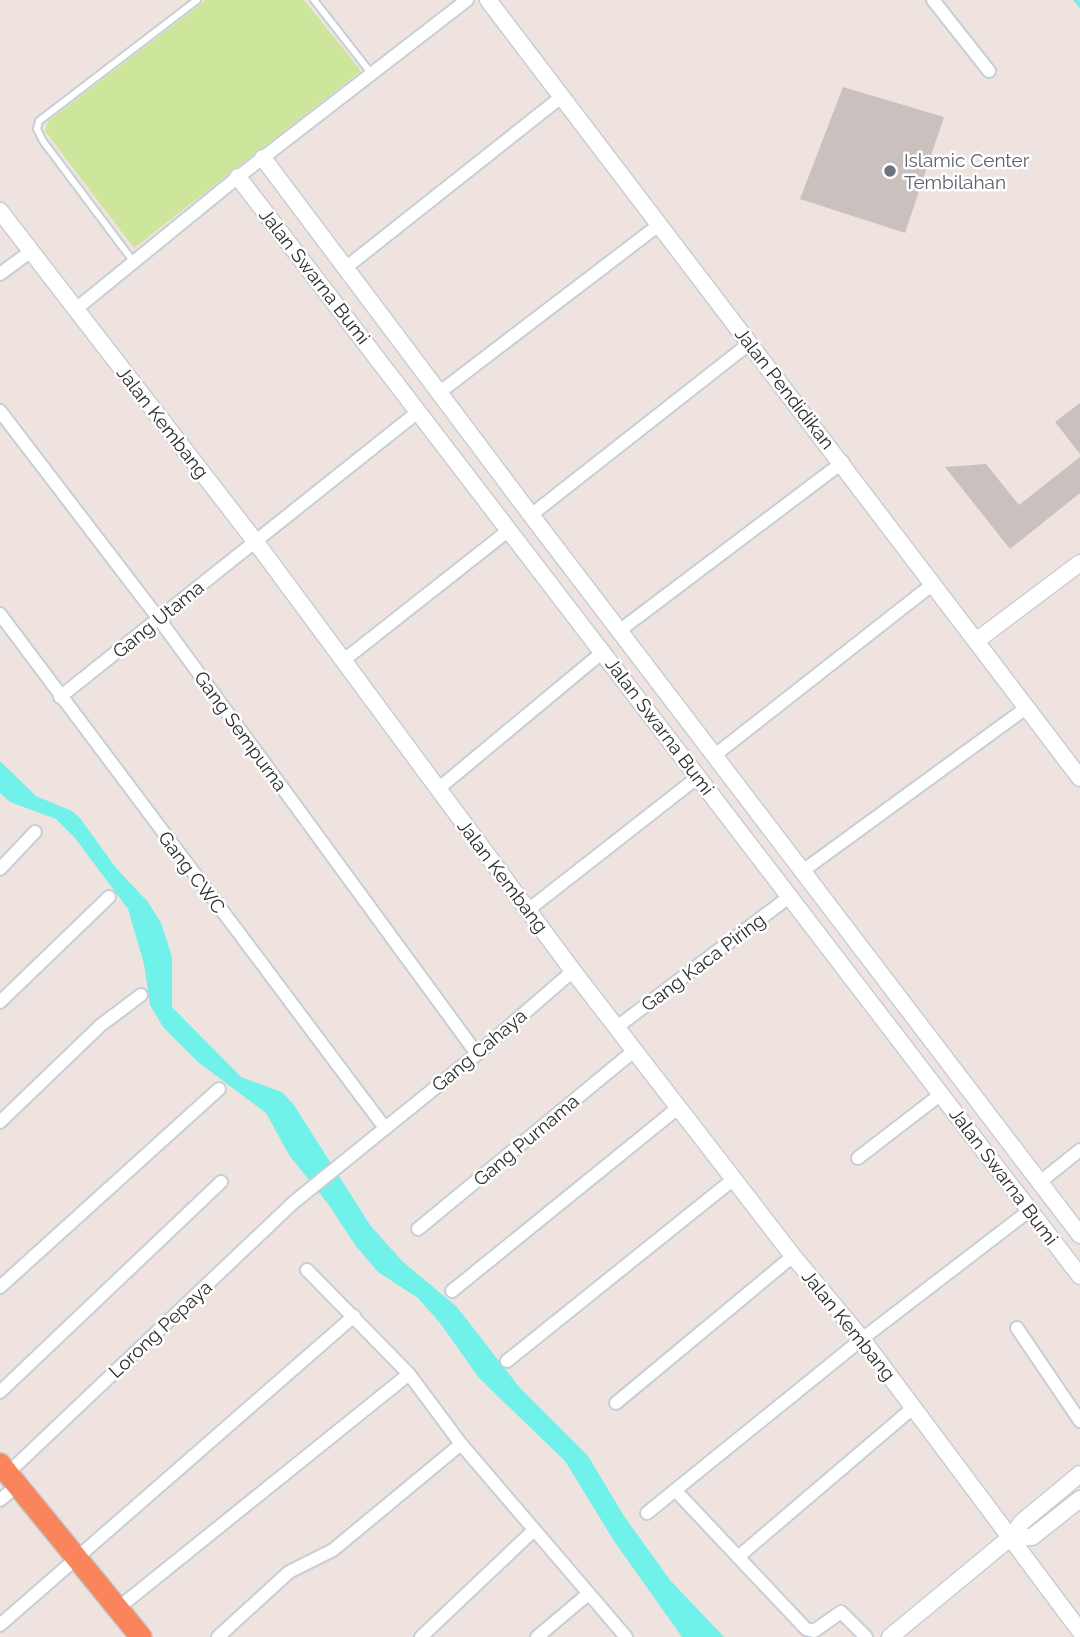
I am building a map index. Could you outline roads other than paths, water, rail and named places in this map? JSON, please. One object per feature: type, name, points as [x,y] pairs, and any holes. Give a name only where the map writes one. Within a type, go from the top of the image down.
[{"type":"highway","points":[[9,1474],[141,1637]]},
{"type":"street","points":[[76,309],[239,177],[467,0]]},
{"type":"street","points":[[933,0],[989,71]]},
{"type":"street","name":"Jalan Pendidikan","points":[[494,2],[560,98],[660,224],[1080,778]]},
{"type":"street","points":[[344,269],[560,98]]},
{"type":"street","name":"Jalan Swarna Bumi","points":[[264,158],[344,269],[1080,1235]]},
{"type":"street","name":"Jalan Swarna Bumi","points":[[239,177],[1080,1276]]},
{"type":"street","name":"Jalan Kembang","points":[[0,211],[255,541],[573,971],[793,1256],[862,1339],[1080,1631]]},
{"type":"street","points":[[440,392],[660,224]]},
{"type":"street","points":[[0,274],[30,252]]},
{"type":"street","points":[[372,350],[394,333]]},
{"type":"street","points":[[531,515],[750,343]]},
{"type":"street","name":"Gang Sempurna","points":[[0,411],[159,619],[477,1054]]},
{"type":"street","name":"Gang Utama","points":[[60,697],[419,411]]},
{"type":"street","points":[[619,631],[842,462]]},
{"type":"street","points":[[344,660],[509,530]]},
{"type":"street","points":[[976,641],[1080,563]]},
{"type":"street","points":[[715,755],[933,584]]},
{"type":"street","points":[[582,623],[602,608]]},
{"type":"street","name":"Gang CWC","points":[[0,614],[385,1128]]},
{"type":"street","points":[[438,789],[604,651]]},
{"type":"street","points":[[804,870],[1026,708]]},
{"type":"street","points":[[528,911],[698,777]]},
{"type":"street","points":[[0,869],[35,831]]},
{"type":"street","points":[[763,864],[784,846]]},
{"type":"street","points":[[0,1002],[109,897]]},
{"type":"street","name":"Gang Kaca Piring","points":[[617,1027],[789,897]]},
{"type":"street","name":"Gang Cahaya","points":[[335,1168],[477,1054],[573,971]]},
{"type":"street","points":[[0,1122],[101,1025],[141,995]]},
{"type":"street","name":"Gang Purnama","points":[[418,1230],[635,1050]]},
{"type":"street","points":[[0,1287],[219,1089]]},
{"type":"street","points":[[858,1158],[941,1094]]},
{"type":"street","points":[[452,1291],[679,1107]]},
{"type":"street","points":[[1041,1182],[1080,1150]]},
{"type":"street","name":"Lorong Pepaya","points":[[0,1500],[9,1474],[312,1186],[335,1168]]},
{"type":"street","points":[[507,1361],[735,1178]]},
{"type":"street","points":[[0,1392],[221,1182]]},
{"type":"street","points":[[647,1513],[862,1339],[1030,1210]]},
{"type":"street","points":[[616,1403],[793,1256]]},
{"type":"street","points":[[307,1270],[409,1374],[461,1444],[625,1637]]},
{"type":"street","points":[[0,1625],[354,1316]]},
{"type":"street","points":[[1017,1328],[1080,1421]]},
{"type":"street","points":[[117,1609],[409,1374]]},
{"type":"street","points":[[738,1557],[914,1407]]},
{"type":"street","points":[[218,1637],[289,1572],[333,1550],[461,1444]]},
{"type":"street","points":[[890,1637],[1011,1537],[1022,1522],[1080,1474]]},
{"type":"street","points":[[675,1490],[808,1631],[818,1629],[841,1612],[866,1637]]},
{"type":"street","points":[[1011,1537],[1032,1537],[1080,1499]]},
{"type":"street","points":[[421,1637],[534,1530]]},
{"type":"street","points":[[537,1637],[587,1595]]},
{"type":"lane","points":[[133,261],[43,141],[37,129],[39,121],[197,0]]},
{"type":"lane","points":[[314,0],[371,74]]},
{"type":"water","points":[[0,761],[36,796],[72,811],[80,818],[116,868],[148,902],[161,923],[172,957],[172,1007],[241,1077],[282,1092],[294,1105],[370,1225],[402,1261],[457,1307],[520,1388],[588,1456],[624,1516],[670,1580],[724,1637],[682,1637],[614,1541],[565,1461],[479,1378],[440,1323],[418,1298],[378,1272],[289,1155],[266,1113],[198,1062],[163,1027],[150,1005],[144,964],[128,909],[75,838],[56,819],[10,802],[0,793]]},
{"type":"waterway","points":[[1076,0],[1080,5]]},
{"type":"place","name":"Islamic Center Tembilahan","points":[[890,171]]}]
